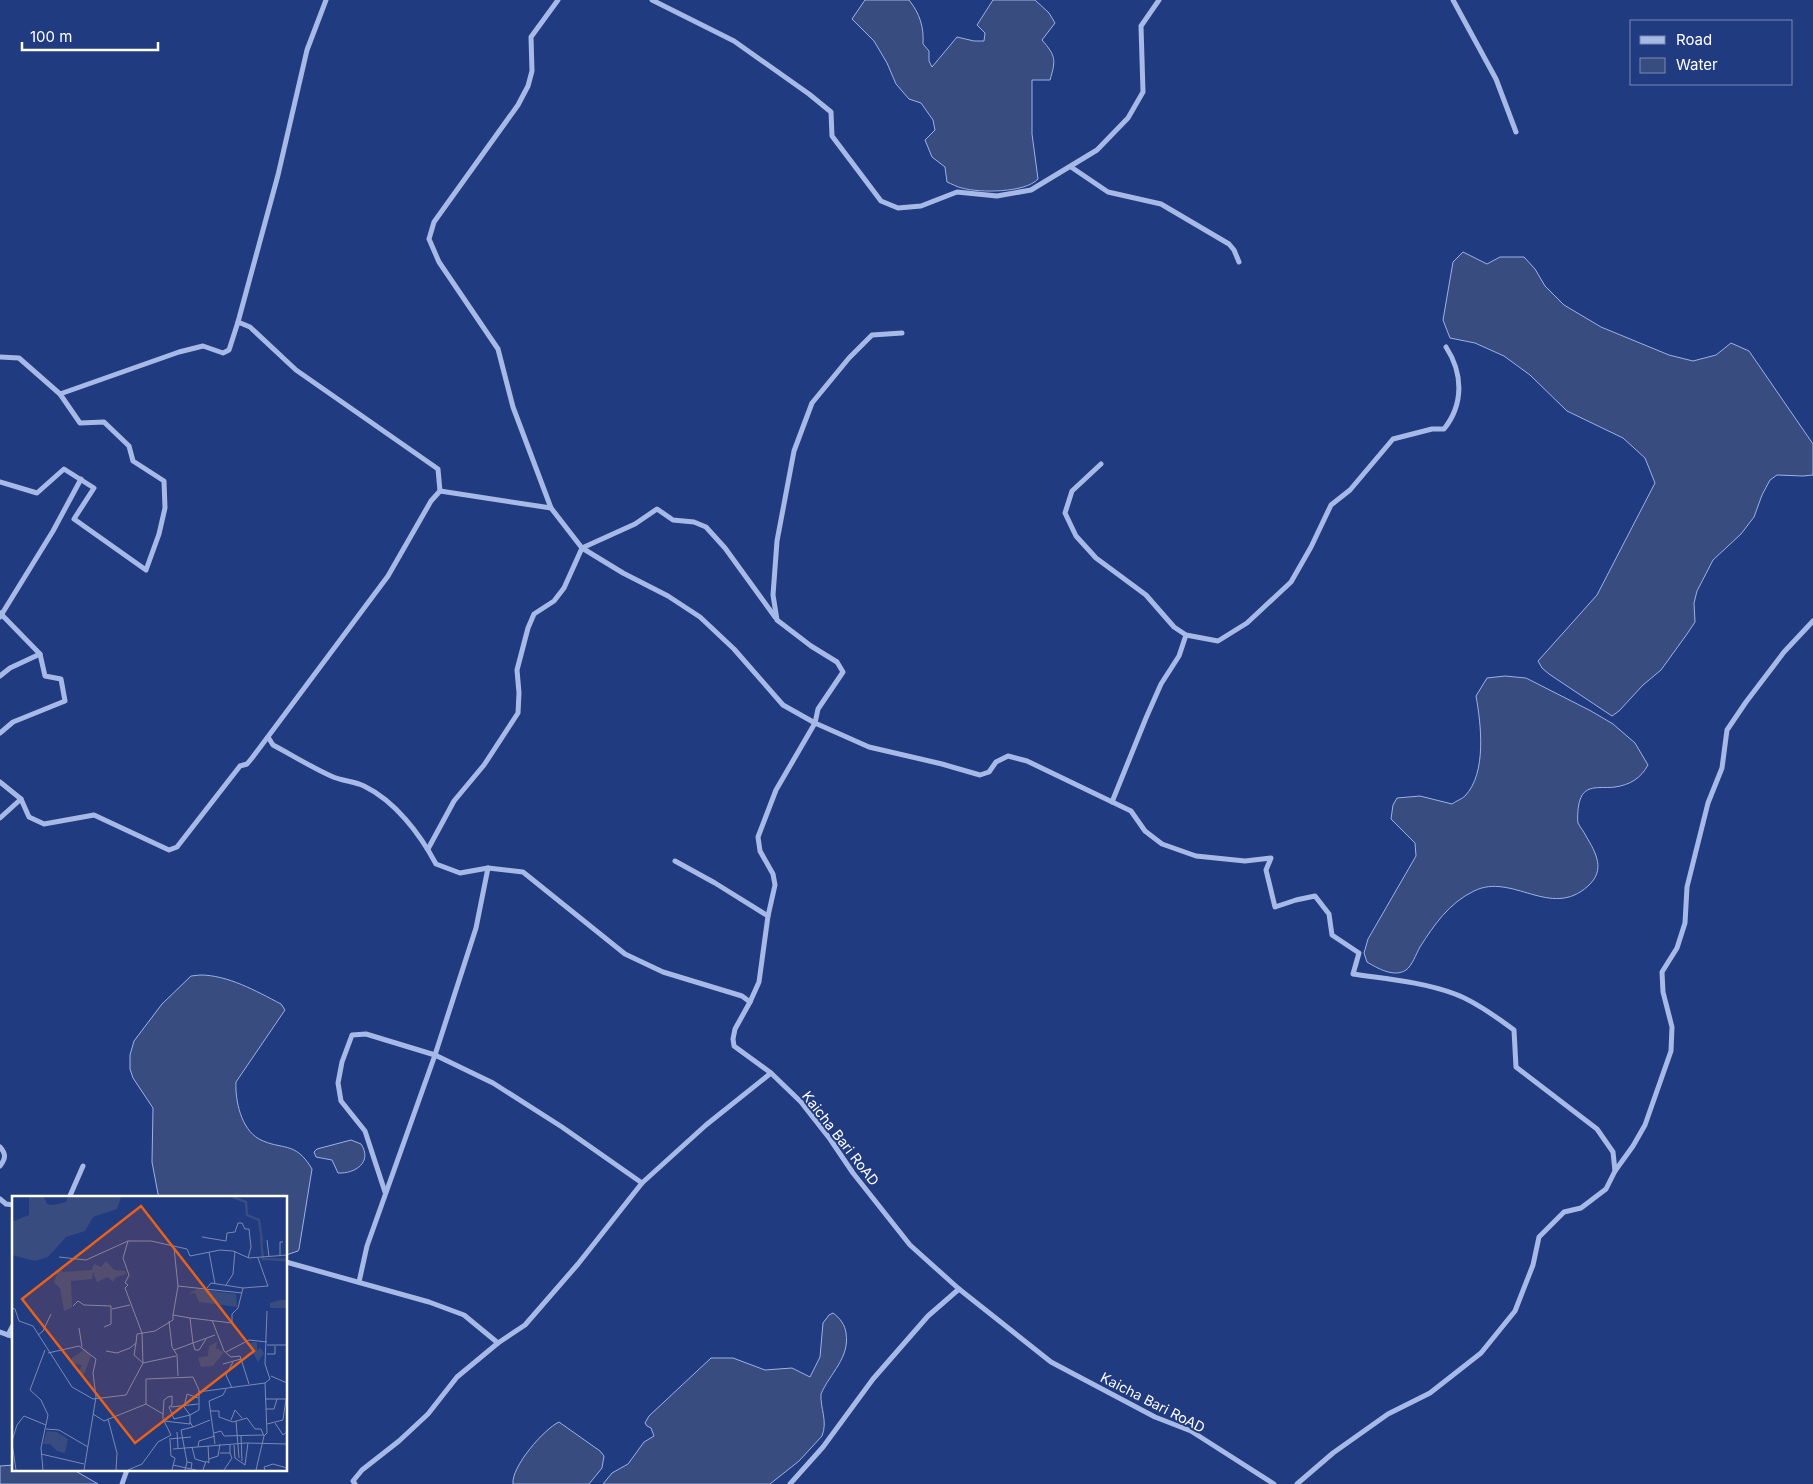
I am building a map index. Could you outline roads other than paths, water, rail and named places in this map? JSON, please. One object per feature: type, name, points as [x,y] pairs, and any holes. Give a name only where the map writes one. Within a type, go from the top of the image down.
[{"type":"street","points":[[60,394],[179,352],[203,346],[223,353],[229,350],[278,176],[307,50],[326,0]]},
{"type":"street","points":[[558,0],[531,37],[532,71],[528,86],[518,105],[434,222],[429,239],[439,262],[498,349],[513,407],[551,508],[582,548],[623,573],[668,596],[700,617],[734,649],[783,705],[816,724],[869,747],[980,775],[989,772],[996,762],[1008,756],[1027,760],[1131,811],[1146,831],[1162,844],[1196,856],[1245,861],[1271,858],[1266,870],[1275,907],[1315,896],[1329,914],[1332,935],[1359,953],[1353,974],[1413,983],[1456,994],[1498,1018],[1514,1030],[1516,1067],[1597,1129],[1613,1152],[1615,1171]]},
{"type":"street","points":[[652,0],[734,41],[809,94],[831,112],[832,136],[881,201],[898,208],[921,206],[957,192],[997,196],[1031,190],[1097,150],[1128,118],[1143,92],[1141,26],[1159,0]]},
{"type":"street","points":[[1453,0],[1496,79],[1516,132]]},
{"type":"street","points":[[1071,167],[1108,192],[1161,204],[1229,244],[1239,262]]},
{"type":"street","points":[[0,782],[21,800],[29,817],[44,824],[94,815],[169,850],[177,847],[240,766],[247,764],[252,758],[388,576],[431,501],[440,491],[438,469],[296,370],[250,327],[238,322]]},
{"type":"street","points":[[777,620],[774,595],[778,541],[794,451],[812,403],[849,358],[872,335],[902,333]]},
{"type":"street","points":[[1101,464],[1072,491],[1065,513],[1076,536],[1096,558],[1146,595],[1174,627],[1186,635],[1218,641],[1247,623],[1291,582],[1311,548],[1331,505],[1350,490],[1393,439],[1432,429],[1444,429],[1453,418],[1460,398],[1455,360],[1446,347]]},
{"type":"street","points":[[0,357],[19,358],[60,394],[80,423],[104,422],[129,446],[133,461],[164,481],[165,508],[159,534],[146,570],[74,519],[94,488],[81,479],[64,469],[37,493],[0,482]]},
{"type":"street","points":[[0,733],[13,722],[65,701],[61,679],[45,676],[40,654],[0,615],[53,531],[81,479]]},
{"type":"street","points":[[440,491],[551,508]]},
{"type":"street","points":[[268,737],[273,744],[333,777],[363,785],[389,802],[428,848],[436,864],[460,873],[488,868],[523,872],[624,954],[663,972],[742,996],[750,1002],[759,982],[768,916],[775,885],[773,874],[760,851],[758,837],[776,790],[816,724],[818,709],[843,672],[837,662],[811,646],[777,620],[725,548],[706,527],[694,522],[673,520],[657,509],[635,524],[582,548],[564,588],[554,601],[534,614],[528,628],[517,670],[518,713],[484,765],[454,801],[428,848]]},
{"type":"street","points":[[1297,1484],[1333,1453],[1388,1414],[1430,1393],[1481,1353],[1515,1311],[1533,1265],[1539,1237],[1564,1212],[1581,1208],[1606,1189],[1615,1171],[1633,1146],[1645,1125],[1671,1050],[1672,1027],[1664,992],[1662,972],[1677,948],[1685,923],[1687,887],[1708,803],[1722,768],[1727,730],[1784,652],[1813,621]]},
{"type":"street","points":[[1112,802],[1161,684],[1179,656],[1186,635]]},
{"type":"street","points":[[0,676],[10,668],[40,654]]},
{"type":"street","points":[[0,818],[21,800]]},
{"type":"street","points":[[675,861],[768,916]]},
{"type":"street","points":[[359,1282],[367,1246],[435,1055],[476,928],[488,868]]},
{"type":"street","name":"Kaicha Bari RoAD","points":[[750,1002],[735,1030],[734,1046],[771,1073],[801,1102],[910,1246],[959,1289],[1051,1362],[1155,1417],[1191,1431],[1274,1484]]},
{"type":"street","points":[[386,1192],[365,1131],[341,1101],[338,1083],[342,1062],[352,1035],[366,1034],[435,1055],[493,1083],[562,1127],[642,1183]]},
{"type":"street","points":[[355,1484],[353,1481],[362,1470],[393,1446],[428,1414],[456,1377],[498,1343],[525,1325],[578,1264],[642,1183],[706,1125],[771,1073]]},
{"type":"street","points":[[0,1147],[4,1152],[5,1160],[0,1166]]},
{"type":"street","points":[[70,1196],[83,1166]]},
{"type":"street","points":[[0,1199],[6,1204],[12,1205]]},
{"type":"street","points":[[288,1263],[429,1302],[464,1315],[498,1343]]},
{"type":"street","points":[[790,1484],[823,1447],[880,1372],[928,1316],[959,1289]]},
{"type":"street","points":[[0,1332],[11,1336]]},
{"type":"street","points":[[122,1484],[126,1472]]},
{"type":"water","points":[[865,0],[909,0],[916,10],[920,21],[923,32],[923,44],[929,51],[929,61],[932,67],[957,37],[984,41],[985,33],[977,25],[993,0],[1035,0],[1049,13],[1055,23],[1042,40],[1054,58],[1052,73],[1050,80],[1032,80],[1032,134],[1038,179],[1032,184],[1023,187],[1002,191],[970,190],[947,182],[945,167],[932,157],[925,140],[935,130],[933,120],[921,103],[909,99],[896,84],[887,63],[874,41],[852,19]]},
{"type":"water","points":[[1463,252],[1487,264],[1500,257],[1524,257],[1535,269],[1545,286],[1564,305],[1601,327],[1669,355],[1693,361],[1716,355],[1731,343],[1749,351],[1813,444],[1813,475],[1777,475],[1770,480],[1754,517],[1741,534],[1713,560],[1697,591],[1694,603],[1695,622],[1687,634],[1661,670],[1612,716],[1549,674],[1538,661],[1597,595],[1655,483],[1645,458],[1623,438],[1567,411],[1530,375],[1504,356],[1475,343],[1450,338],[1443,320],[1453,262]]},
{"type":"water","points":[[1505,676],[1526,678],[1613,724],[1635,743],[1648,765],[1642,774],[1626,785],[1590,789],[1582,795],[1579,805],[1578,823],[1596,855],[1598,868],[1597,874],[1588,886],[1574,895],[1560,898],[1546,898],[1503,887],[1488,887],[1474,891],[1457,902],[1443,915],[1425,939],[1406,970],[1391,973],[1381,969],[1367,962],[1364,953],[1368,939],[1416,856],[1415,843],[1391,819],[1393,805],[1397,798],[1420,796],[1452,804],[1465,796],[1477,775],[1481,748],[1476,696],[1487,678]]},
{"type":"water","points":[[191,976],[210,976],[231,981],[281,1004],[285,1010],[236,1082],[236,1089],[240,1114],[253,1134],[267,1143],[294,1150],[306,1160],[312,1169],[298,1251],[288,1254],[288,1196],[160,1196],[158,1194],[152,1162],[153,1108],[133,1078],[130,1069],[130,1055],[134,1041],[162,1004]]},
{"type":"water","points":[[351,1140],[361,1144],[364,1150],[365,1156],[363,1161],[356,1169],[338,1173],[332,1160],[316,1157],[314,1152],[317,1149]]},
{"type":"water","points":[[833,1313],[843,1324],[846,1342],[842,1358],[821,1394],[824,1420],[822,1436],[799,1461],[770,1484],[603,1484],[612,1473],[628,1464],[644,1442],[654,1436],[651,1428],[645,1423],[649,1416],[711,1358],[733,1358],[765,1370],[792,1368],[810,1377],[820,1357],[823,1323]]},
{"type":"water","points":[[559,1422],[600,1451],[604,1456],[602,1468],[589,1484],[513,1484],[517,1468],[530,1449],[545,1432]]},
{"type":"water","points":[[12,1465],[12,1472],[77,1472],[98,1484],[0,1484],[0,1466]]}]
